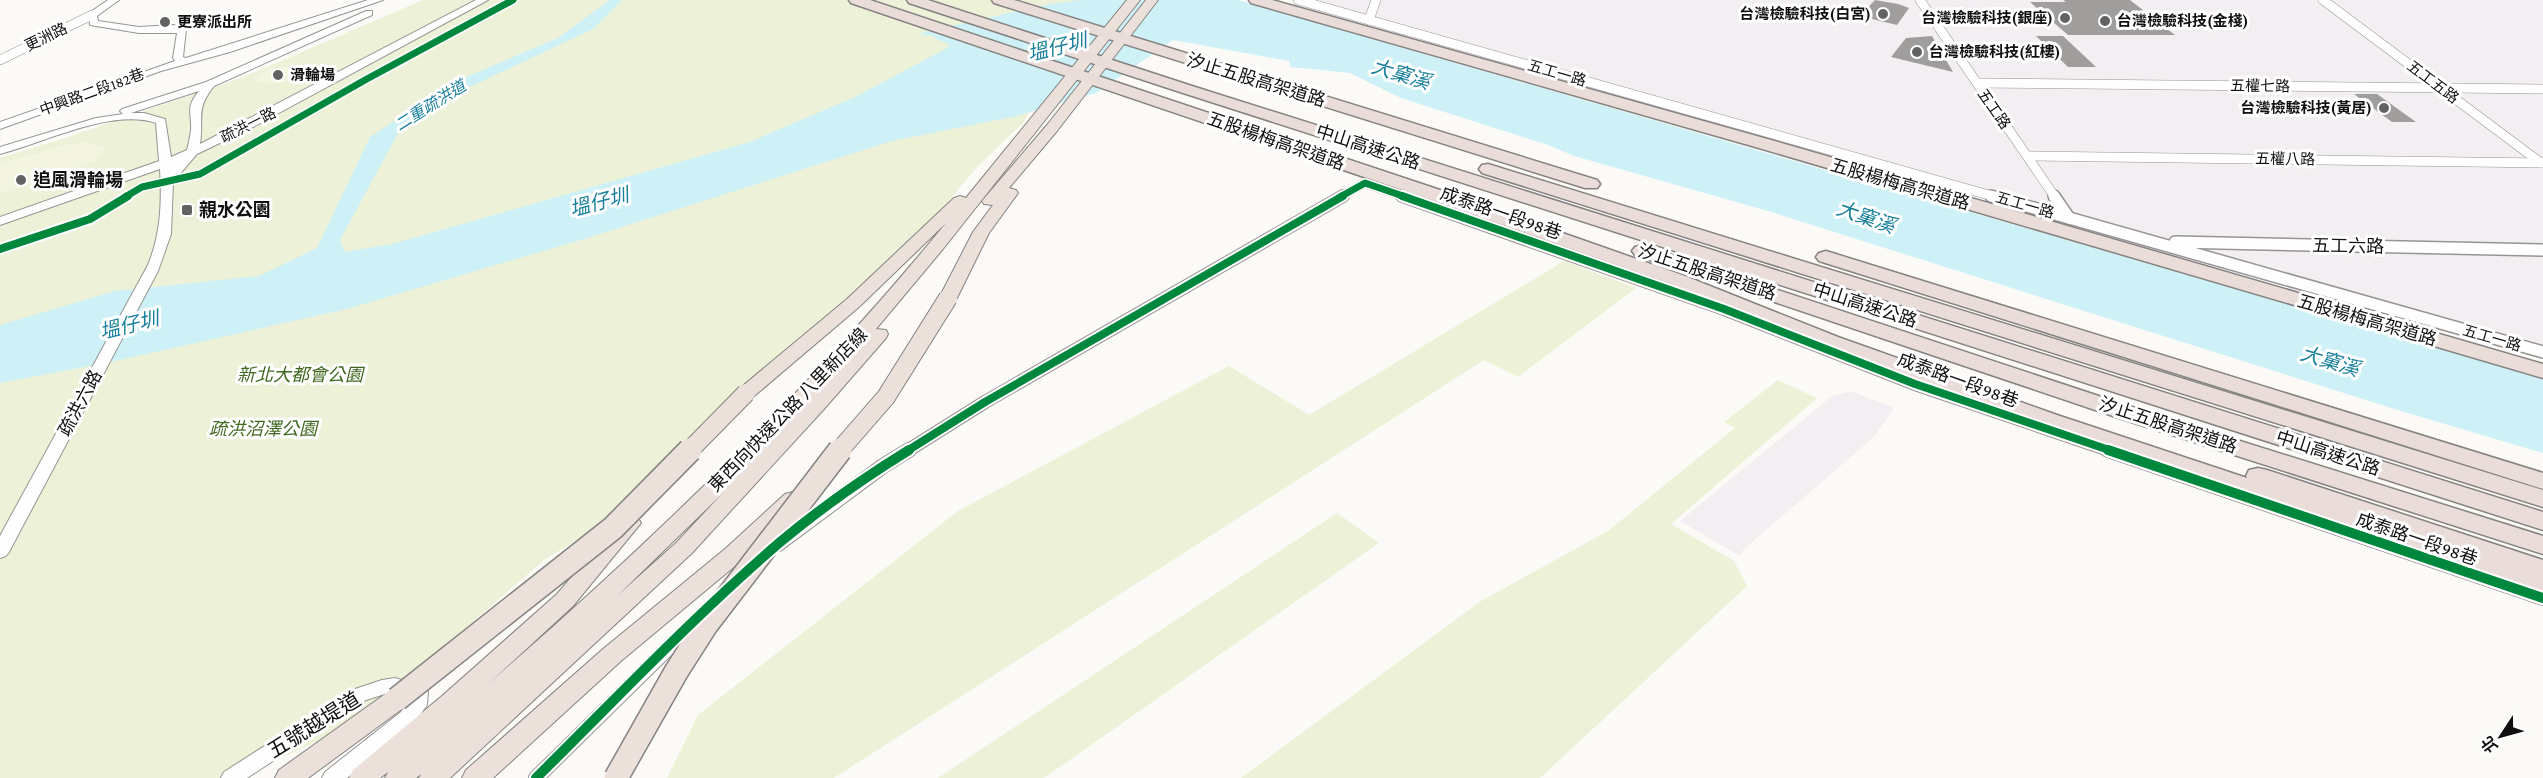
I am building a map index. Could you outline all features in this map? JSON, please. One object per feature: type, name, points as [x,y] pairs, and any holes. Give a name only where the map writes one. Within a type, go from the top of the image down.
[{"type":"highway","name":"五股楊梅高架道路","points":[[856,0],[1436,195],[1678,280],[1830,342],[2060,424],[2543,587]]},
{"type":"highway","name":"汐止五股高架道路","points":[[871,0],[1551,221],[2127,412],[2543,545]]},
{"type":"highway","name":"中山高速公路","points":[[914,0],[2543,521]]},
{"type":"highway","name":"中山高速公路","points":[[947,0],[2543,499]]},
{"type":"highway","name":"汐止五股高架道路","points":[[999,0],[2543,481]]},
{"type":"highway","name":"東西向快速公路 八里新店線","points":[[398,778],[588,611],[775,428],[867,328],[936,248],[1134,0]]},
{"type":"highway","name":"東西向快速公路 八里新店線","points":[[432,778],[684,548],[817,405],[898,313],[1052,128],[1152,0]]},
{"type":"highway","name":"五股楊梅高架道路","points":[[1256,0],[1754,141],[2543,371]]},
{"type":"highway","points":[[616,778],[676,672],[706,625],[828,464],[891,388],[948,298],[981,232],[1018,182],[1052,128]]},
{"type":"highway","points":[[288,778],[397,699],[613,528],[746,393],[895,266],[1010,154]]},
{"type":"highway","points":[[1620,227],[1915,357],[2114,428],[2543,570]]},
{"type":"highway","points":[[1729,244],[1840,262],[1966,291],[2543,466]]},
{"type":"highway","points":[[362,778],[451,703],[565,600],[746,393]]},
{"type":"highway","points":[[475,778],[612,655],[733,555],[828,464]]},
{"type":"street","points":[[114,0],[92,15],[93,23],[138,30],[173,28],[182,31],[178,58],[184,61]]},
{"type":"street","name":"疏洪一路","points":[[194,147],[236,122],[467,0]]},
{"type":"street","name":"疏洪一路","points":[[0,221],[249,125],[483,0]]},
{"type":"street","points":[[1285,0],[1353,15]]},
{"type":"street","name":"五工一路","points":[[1298,0],[2543,352]]},
{"type":"street","points":[[1369,20],[1376,0]]},
{"type":"street","name":"五工路","points":[[1920,0],[2069,218]]},
{"type":"street","name":"五工五路","points":[[2323,0],[2542,164]]},
{"type":"street","points":[[0,133],[161,73],[184,61],[226,50],[375,1]]},
{"type":"street","points":[[0,151],[210,84],[371,12],[375,1]]},
{"type":"street","name":"更洲路","points":[[0,60],[92,15]]},
{"type":"street","name":"中興路二段182巷","points":[[0,126],[184,61]]},
{"type":"street","name":"五權七路","points":[[1977,83],[2543,89]]},
{"type":"street","points":[[166,182],[194,147],[197,127],[194,114],[198,99],[210,84]]},
{"type":"street","name":"疏洪六路","points":[[0,552],[146,282],[165,234],[166,182],[162,121],[149,116],[125,116],[93,122]]},
{"type":"street","name":"五權八路","points":[[2027,156],[2542,164]]},
{"type":"street","name":"疏洪一路","points":[[0,212],[165,159]]},
{"type":"street","name":"成泰路一段98巷","points":[[536,778],[683,633],[780,542],[883,466],[985,402],[1365,183],[1724,309],[1915,384],[2543,598]]},
{"type":"street","name":"五工六路","points":[[2152,241],[2543,250]]},
{"type":"street","points":[[2243,244],[2235,255],[2249,268]]},
{"type":"street","name":"五號越堤道","points":[[231,778],[359,695],[381,686],[402,684],[418,692],[417,705],[408,717],[332,778]]},
{"type":"shaded area","points":[[1306,0],[2543,0],[2543,347]]},
{"type":"shaded area","points":[[1851,391],[1894,408],[1874,437],[1744,549],[1740,556],[1680,521],[1832,396]]},
{"type":"green space","name":"疏洪沼澤公園","points":[[423,0],[1119,0],[1038,95],[1023,123],[976,168],[921,235],[780,357],[610,520],[544,560],[358,721],[241,778],[0,778],[0,158],[241,78]]},
{"type":"green space","name":"滑輪場","points":[[296,66],[302,71],[286,81],[266,84],[254,80],[255,76],[273,68]]},
{"type":"green space","name":"追風滑輪場","points":[[86,142],[104,147],[104,152],[95,161],[0,194],[0,164],[64,145]]},
{"type":"green space","points":[[1564,261],[1636,288],[1518,377],[1484,360],[834,778],[667,778],[698,715],[958,511],[1229,366],[1309,415]]},
{"type":"green space","points":[[1778,380],[1817,398],[1671,524],[1734,561],[1747,586],[1540,778],[1241,778],[1481,601],[1608,531],[1735,428],[1724,422]]},
{"type":"green space","points":[[1337,513],[1379,543],[1044,778],[938,778]]},
{"type":"water","points":[[610,0],[622,0],[593,29],[438,102],[402,126],[340,240],[345,252],[392,244],[750,142],[855,97],[949,47],[949,44],[934,36],[920,35],[924,32],[1050,4],[1081,0],[1238,0],[2543,378],[2543,453],[2401,411],[1768,211],[1574,156],[1548,145],[1401,98],[1350,73],[1291,67],[1289,61],[1173,40],[1096,93],[1017,116],[892,141],[584,239],[347,309],[115,361],[0,383],[0,325],[115,291],[259,276],[317,248],[370,137],[450,84],[558,38]]},
{"type":"building","name":"台灣檢驗科技(白宮)","points":[[1875,0],[1909,8],[1897,25],[1860,16]]},
{"type":"building","points":[[2063,0],[2130,0],[2175,35],[2068,35],[2030,2],[2066,2]]},
{"type":"building","name":"台灣檢驗科技(紅樓)","points":[[1932,36],[1953,72],[1891,57],[1906,38]]},
{"type":"building","points":[[2036,36],[2063,36],[2096,67],[2068,67]]},
{"type":"building","name":"台灣檢驗科技(黃居)","points":[[2354,94],[2377,94],[2416,122],[2392,122]]},
{"type":"cycle path","points":[[0,249],[90,219],[142,187],[200,174],[365,80],[513,0]]},
{"type":"cycle path","points":[[536,778],[683,633],[780,542],[883,466],[985,402],[1365,183],[1724,309],[1915,384],[2543,598]]},
{"type":"place","name":"台灣檢驗科技(白宮)","points":[[1883,14]]},
{"type":"place","name":"台灣檢驗科技(銀座)","points":[[2065,18]]},
{"type":"place","name":"台灣檢驗科技(金棧)","points":[[2105,21]]},
{"type":"place","name":"更寮派出所","points":[[165,22]]},
{"type":"place","name":"台灣檢驗科技(紅樓)","points":[[1917,52]]},
{"type":"place","name":"滑輪場","points":[[278,75]]},
{"type":"place","name":"台灣檢驗科技(黃居)","points":[[2384,108]]},
{"type":"place","name":"追風滑輪場","points":[[21,180]]},
{"type":"place","name":"親水公園","points":[[187,210]]},
{"type":"water label","name":"塭仔圳","points":[[1057,47]]},
{"type":"water label","name":"大窠溪","points":[[1401,74]]},
{"type":"water label","name":"二重疏洪道","points":[[430,105]]},
{"type":"water label","name":"塭仔圳","points":[[599,202]]},
{"type":"water label","name":"大窠溪","points":[[1866,217]]},
{"type":"water label","name":"塭仔圳","points":[[129,325]]},
{"type":"water label","name":"大窠溪","points":[[2330,361]]},
{"type":"park label","name":"新北大都會公園","points":[[300,375]]}]
